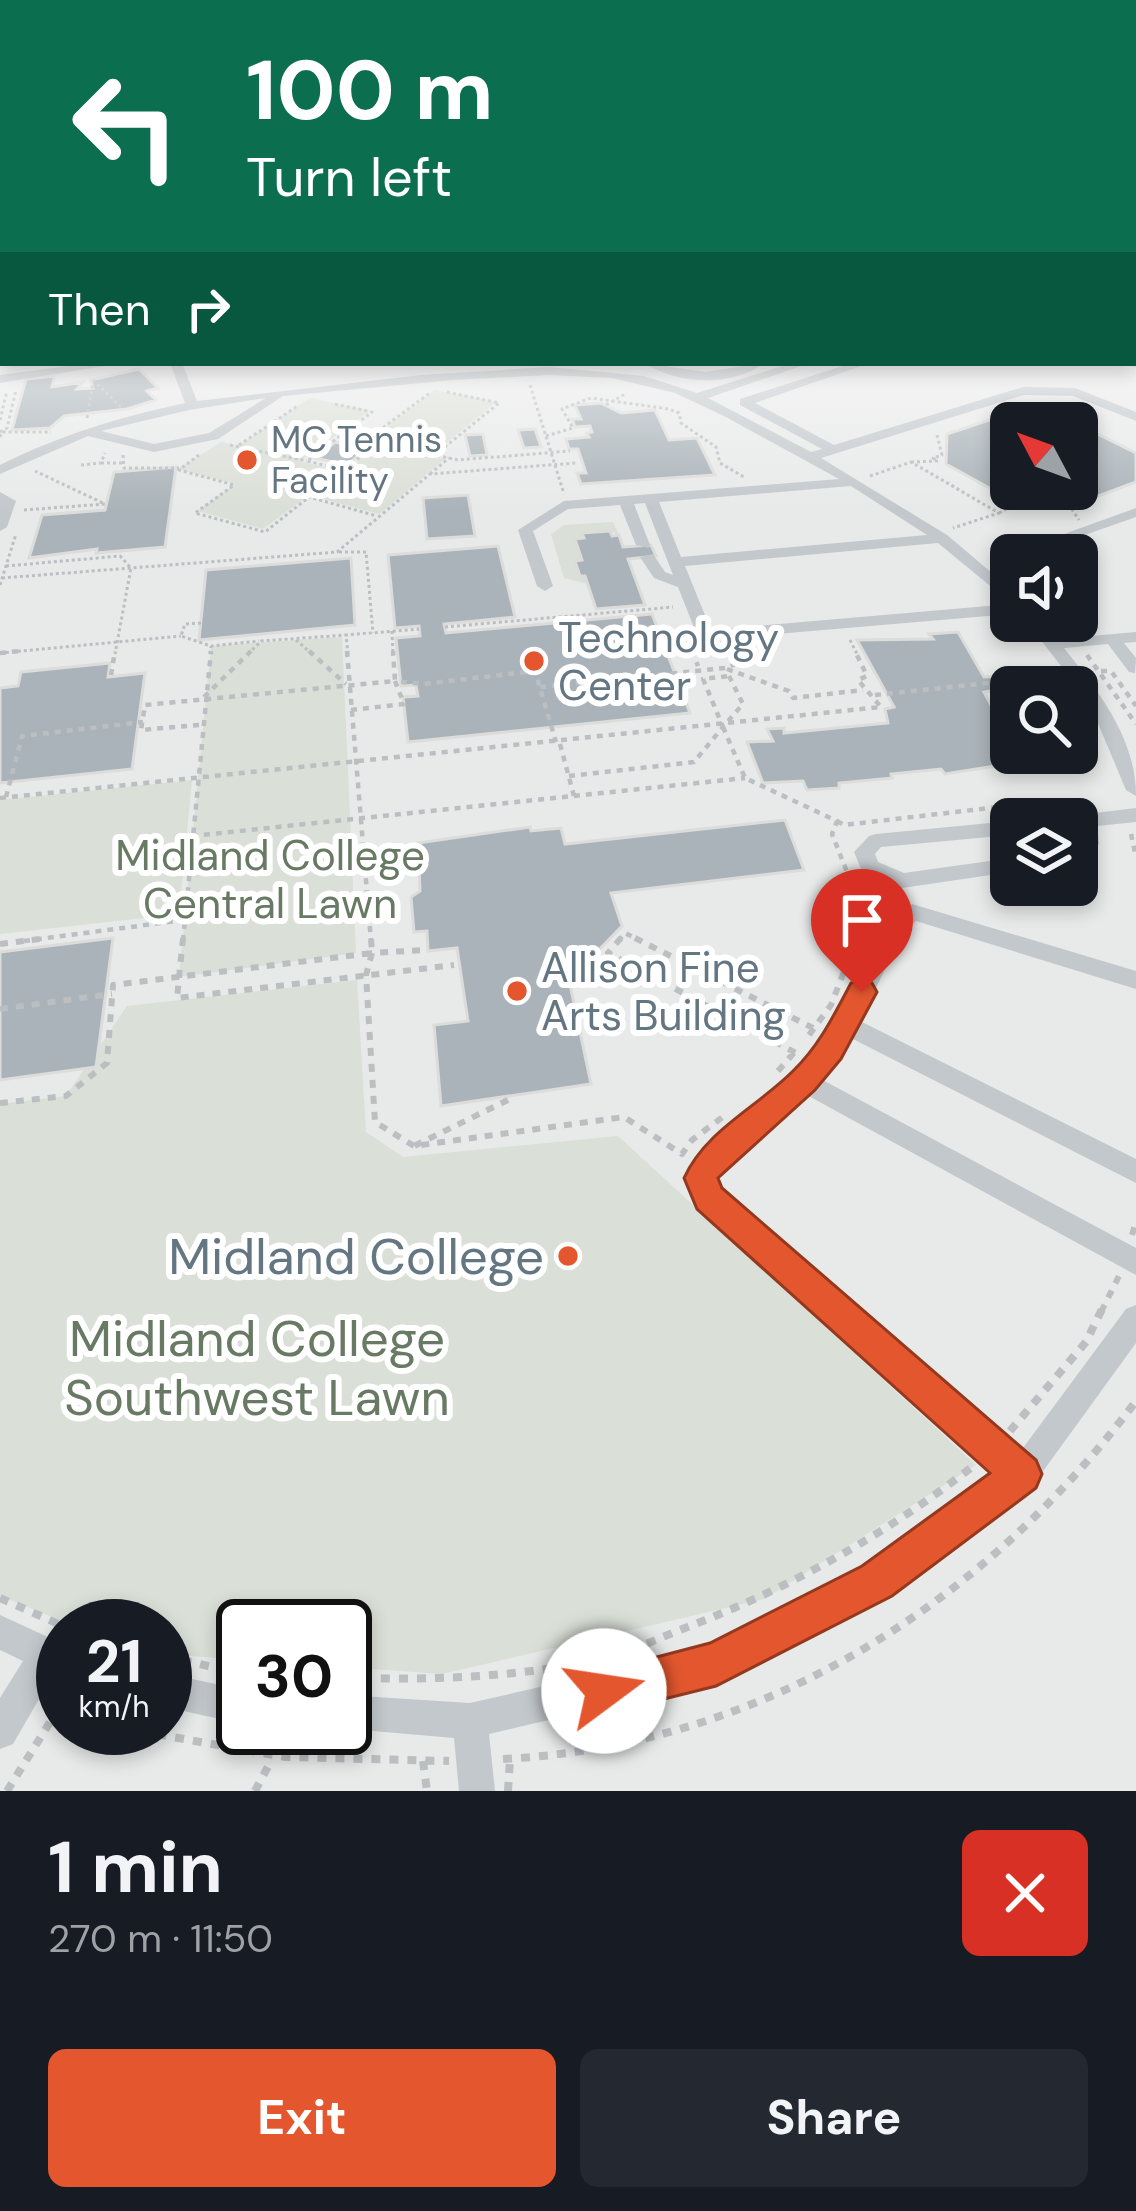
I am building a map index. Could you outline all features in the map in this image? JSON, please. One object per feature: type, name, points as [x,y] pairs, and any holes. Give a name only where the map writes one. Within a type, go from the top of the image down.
[{"type":"street","points":[[4,381],[98,366]]},
{"type":"street","points":[[177,366],[191,404]]},
{"type":"street","points":[[712,404],[830,366]]},
{"type":"street","points":[[832,449],[745,402],[794,377],[850,366]]},
{"type":"street","points":[[654,383],[675,367],[736,374],[760,369],[794,377]]},
{"type":"street","points":[[697,397],[760,369]]},
{"type":"street","points":[[7,467],[55,438],[96,433],[191,404],[527,370],[586,371],[654,383],[712,404],[858,480],[945,532],[990,572]]},
{"type":"street","points":[[809,457],[1024,391],[1075,392],[1136,417]]},
{"type":"street","points":[[96,433],[154,448],[213,436],[278,393]]},
{"type":"street","points":[[545,586],[525,530],[564,505],[858,480]]},
{"type":"street","points":[[0,496],[9,502],[0,527]]},
{"type":"street","points":[[650,498],[705,634],[990,611]]},
{"type":"street","points":[[625,500],[659,574],[684,584]]},
{"type":"street","points":[[1074,534],[1136,512]]},
{"type":"street","points":[[675,562],[945,532]]},
{"type":"street","points":[[984,565],[990,563]]},
{"type":"street","points":[[1055,644],[1136,637]]},
{"type":"street","points":[[1112,639],[1135,668]]},
{"type":"street","points":[[1055,644],[1097,701],[1136,790]]},
{"type":"street","points":[[1098,814],[1136,815]]},
{"type":"street","points":[[990,830],[876,841],[864,852],[869,866],[902,880],[990,868]]},
{"type":"street","points":[[1022,1474],[709,1198],[701,1178],[710,1160],[842,1032],[893,929],[912,912],[1136,980]]},
{"type":"street","points":[[842,1032],[1136,1172]]},
{"type":"street","points":[[805,1067],[1131,1259]]},
{"type":"street","points":[[372,1715],[470,1720],[716,1664],[877,1581],[1022,1474],[1136,1319]]},
{"type":"street","points":[[0,1632],[36,1643]]},
{"type":"street","points":[[0,1730],[36,1679]]},
{"type":"street","points":[[470,1720],[477,1791]]},
{"type":"path","points":[[92,369],[86,417],[96,433],[101,463]]},
{"type":"path","points":[[543,378],[528,379],[566,500]]},
{"type":"path","points":[[0,420],[4,381]]},
{"type":"path","points":[[93,382],[126,413],[114,416]]},
{"type":"path","points":[[615,382],[637,386]]},
{"type":"path","points":[[368,438],[435,389],[499,403],[435,454]]},
{"type":"path","points":[[546,436],[574,428],[562,409],[579,399],[608,397],[646,408],[671,407],[679,413],[681,423],[716,447],[720,463],[743,475],[751,486]]},
{"type":"path","points":[[237,446],[309,398],[294,401]]},
{"type":"path","points":[[307,461],[372,412],[330,403]]},
{"type":"path","points":[[0,437],[2,432],[51,429],[55,438],[31,442]]},
{"type":"path","points":[[96,433],[134,449]]},
{"type":"path","points":[[344,433],[448,458],[570,451]]},
{"type":"path","points":[[858,480],[911,463],[938,461],[933,458],[942,455],[941,442],[934,434]]},
{"type":"path","points":[[81,465],[179,468],[234,485],[195,513],[265,532],[381,441]]},
{"type":"path","points":[[219,442],[343,470]]},
{"type":"path","points":[[179,468],[199,455]]},
{"type":"path","points":[[337,552],[448,458]]},
{"type":"path","points":[[430,473],[576,463]]},
{"type":"path","points":[[911,463],[999,513]]},
{"type":"path","points":[[7,467],[106,501],[24,510]]},
{"type":"path","points":[[858,480],[881,488]]},
{"type":"path","points":[[309,497],[380,516]]},
{"type":"path","points":[[945,532],[1005,510],[1004,502],[1040,500],[1077,511],[1084,523]]},
{"type":"path","points":[[945,532],[984,565]]},
{"type":"path","points":[[2,578],[366,552],[373,633]]},
{"type":"path","points":[[6,566],[120,556],[131,568]]},
{"type":"path","points":[[111,675],[131,568]]},
{"type":"path","points":[[445,627],[673,607]]},
{"type":"path","points":[[182,636],[185,624],[201,623]]},
{"type":"path","points":[[682,627],[745,778]]},
{"type":"path","points":[[0,653],[182,636],[211,646],[419,629]]},
{"type":"path","points":[[351,710],[404,704],[395,681],[392,631]]},
{"type":"path","points":[[848,634],[867,676],[858,680],[863,690]]},
{"type":"path","points":[[346,635],[371,953],[366,975],[375,1122],[415,1146],[624,1117],[682,1154],[692,1140],[737,1106]]},
{"type":"path","points":[[294,639],[347,684]]},
{"type":"path","points":[[204,697],[261,641]]},
{"type":"path","points":[[211,646],[177,998],[454,965]]},
{"type":"path","points":[[1096,653],[1111,671]]},
{"type":"path","points":[[539,687],[699,668]]},
{"type":"path","points":[[569,776],[694,762],[743,704],[724,668],[789,692],[793,698],[990,683]]},
{"type":"path","points":[[201,724],[141,730],[145,704],[535,671],[574,796]]},
{"type":"path","points":[[703,679],[728,676]]},
{"type":"path","points":[[142,722],[22,736],[3,797],[881,707],[875,695]]},
{"type":"path","points":[[191,836],[745,778],[844,825],[990,808]]},
{"type":"path","points":[[805,1067],[814,1029],[831,1005],[862,923],[862,910],[832,834],[837,821]]},
{"type":"path","points":[[1132,843],[1136,857]]},
{"type":"path","points":[[0,944],[184,920]]},
{"type":"path","points":[[805,1067],[608,953],[626,932],[814,1029],[842,1032]]},
{"type":"path","points":[[0,1103],[66,1096],[107,1063],[112,985],[424,950]]},
{"type":"path","points":[[0,1009],[112,994]]},
{"type":"path","points":[[763,1084],[805,1067]]},
{"type":"path","points":[[415,1146],[508,1100]]},
{"type":"path","points":[[372,1677],[530,1670],[610,1657],[764,1599],[836,1564],[976,1465],[989,1445],[1043,1396],[1086,1342],[1114,1291],[1131,1259],[1136,1222]]},
{"type":"path","points":[[0,1598],[36,1630]]},
{"type":"path","points":[[7,1791],[36,1739]]},
{"type":"path","points":[[254,1791],[272,1759]]},
{"type":"path","points":[[508,1791],[510,1759]]},
{"type":"path","points":[[423,1761],[428,1791]]},
{"type":"shaded area","name":"Midland College","points":[[0,366],[1136,366],[1136,1791],[0,1791]]},
{"type":"green space","name":"MC Tennis Facility","points":[[435,390],[496,402],[432,455],[445,459],[379,514],[309,495],[263,529],[198,511],[235,484],[178,469],[221,442],[238,446],[310,398],[370,411],[300,461],[343,472],[384,440],[373,437]]},
{"type":"green space","points":[[613,522],[619,535],[583,533],[584,538],[575,539],[582,560],[576,562],[588,584],[564,578],[551,534],[564,525]]},
{"type":"green space","name":"Midland College Central Lawn","points":[[342,637],[356,953],[179,977],[211,646]]},
{"type":"green space","points":[[192,780],[179,914],[0,934],[0,800]]},
{"type":"green space","name":"Midland College Southwest Lawn","points":[[357,980],[366,1132],[403,1157],[618,1136],[976,1465],[764,1599],[442,1674],[372,1669],[372,1599],[216,1599],[216,1658],[192,1656],[192,1599],[36,1599],[36,1610],[0,1596],[0,1104],[66,1096],[127,1006]]},
{"type":"building","points":[[139,369],[158,388],[147,391],[156,400],[127,409],[64,416],[50,428],[12,430],[26,379],[55,376],[52,387],[83,382],[77,389],[93,388],[91,380]]},
{"type":"building","points":[[601,403],[621,413],[655,410],[669,440],[697,438],[715,475],[581,484],[577,473],[586,473],[578,449],[569,449],[566,439],[589,437],[587,433],[592,432],[590,426],[575,427],[572,419],[581,419],[575,405]]},
{"type":"building","points":[[990,420],[990,488],[946,464],[947,434]]},
{"type":"building","points":[[535,429],[541,447],[524,448],[518,430]]},
{"type":"building","points":[[483,434],[487,455],[470,456],[465,435]]},
{"type":"building","points":[[1098,434],[1136,453],[1136,482],[1098,496]]},
{"type":"building","points":[[335,442],[367,449],[347,465],[315,458]]},
{"type":"building","points":[[176,467],[165,547],[29,558],[42,515],[105,510],[114,472]]},
{"type":"building","points":[[468,495],[475,536],[427,539],[423,498]]},
{"type":"building","points":[[610,531],[612,536],[619,535],[623,547],[651,545],[656,556],[628,559],[645,605],[596,609],[585,576],[580,576],[575,561],[582,560],[575,539],[584,538],[582,533]]},
{"type":"building","name":"Technology Center","points":[[498,546],[515,617],[444,624],[446,633],[652,614],[690,713],[408,742],[403,697],[418,696],[416,685],[401,686],[396,638],[420,636],[419,626],[395,628],[388,555]]},
{"type":"building","points":[[351,558],[355,625],[199,640],[206,570]]},
{"type":"building","points":[[958,632],[984,677],[990,677],[990,691],[984,692],[990,703],[990,767],[945,774],[941,769],[891,774],[892,778],[839,783],[839,788],[807,790],[803,781],[763,783],[747,742],[773,741],[767,729],[784,728],[784,733],[888,723],[885,709],[894,707],[857,640],[933,639],[929,634]]},
{"type":"building","points":[[110,663],[108,677],[145,673],[132,769],[0,783],[0,688],[18,686],[21,672]]},
{"type":"building","name":"Allison Fine Arts Building","points":[[785,820],[804,870],[611,893],[622,926],[592,957],[565,961],[591,1084],[441,1106],[434,1025],[468,1021],[457,948],[428,951],[427,931],[414,932],[411,897],[420,891],[418,843],[530,827],[531,831],[561,828],[565,844]]},
{"type":"building","points":[[113,938],[96,1067],[0,1080],[0,952]]},
{"type":"place","name":"MC Tennis Facility","points":[[247,460]]},
{"type":"place","name":"Technology Center","points":[[534,661]]},
{"type":"place","name":"Allison Fine Arts Building","points":[[517,991]]},
{"type":"place","name":"Midland College","points":[[568,1256]]},
{"type":"route","points":[[604,1691],[716,1664],[877,1581],[1022,1474],[709,1198],[701,1178],[710,1160],[803,1081],[830,1050],[862,992]]}]
